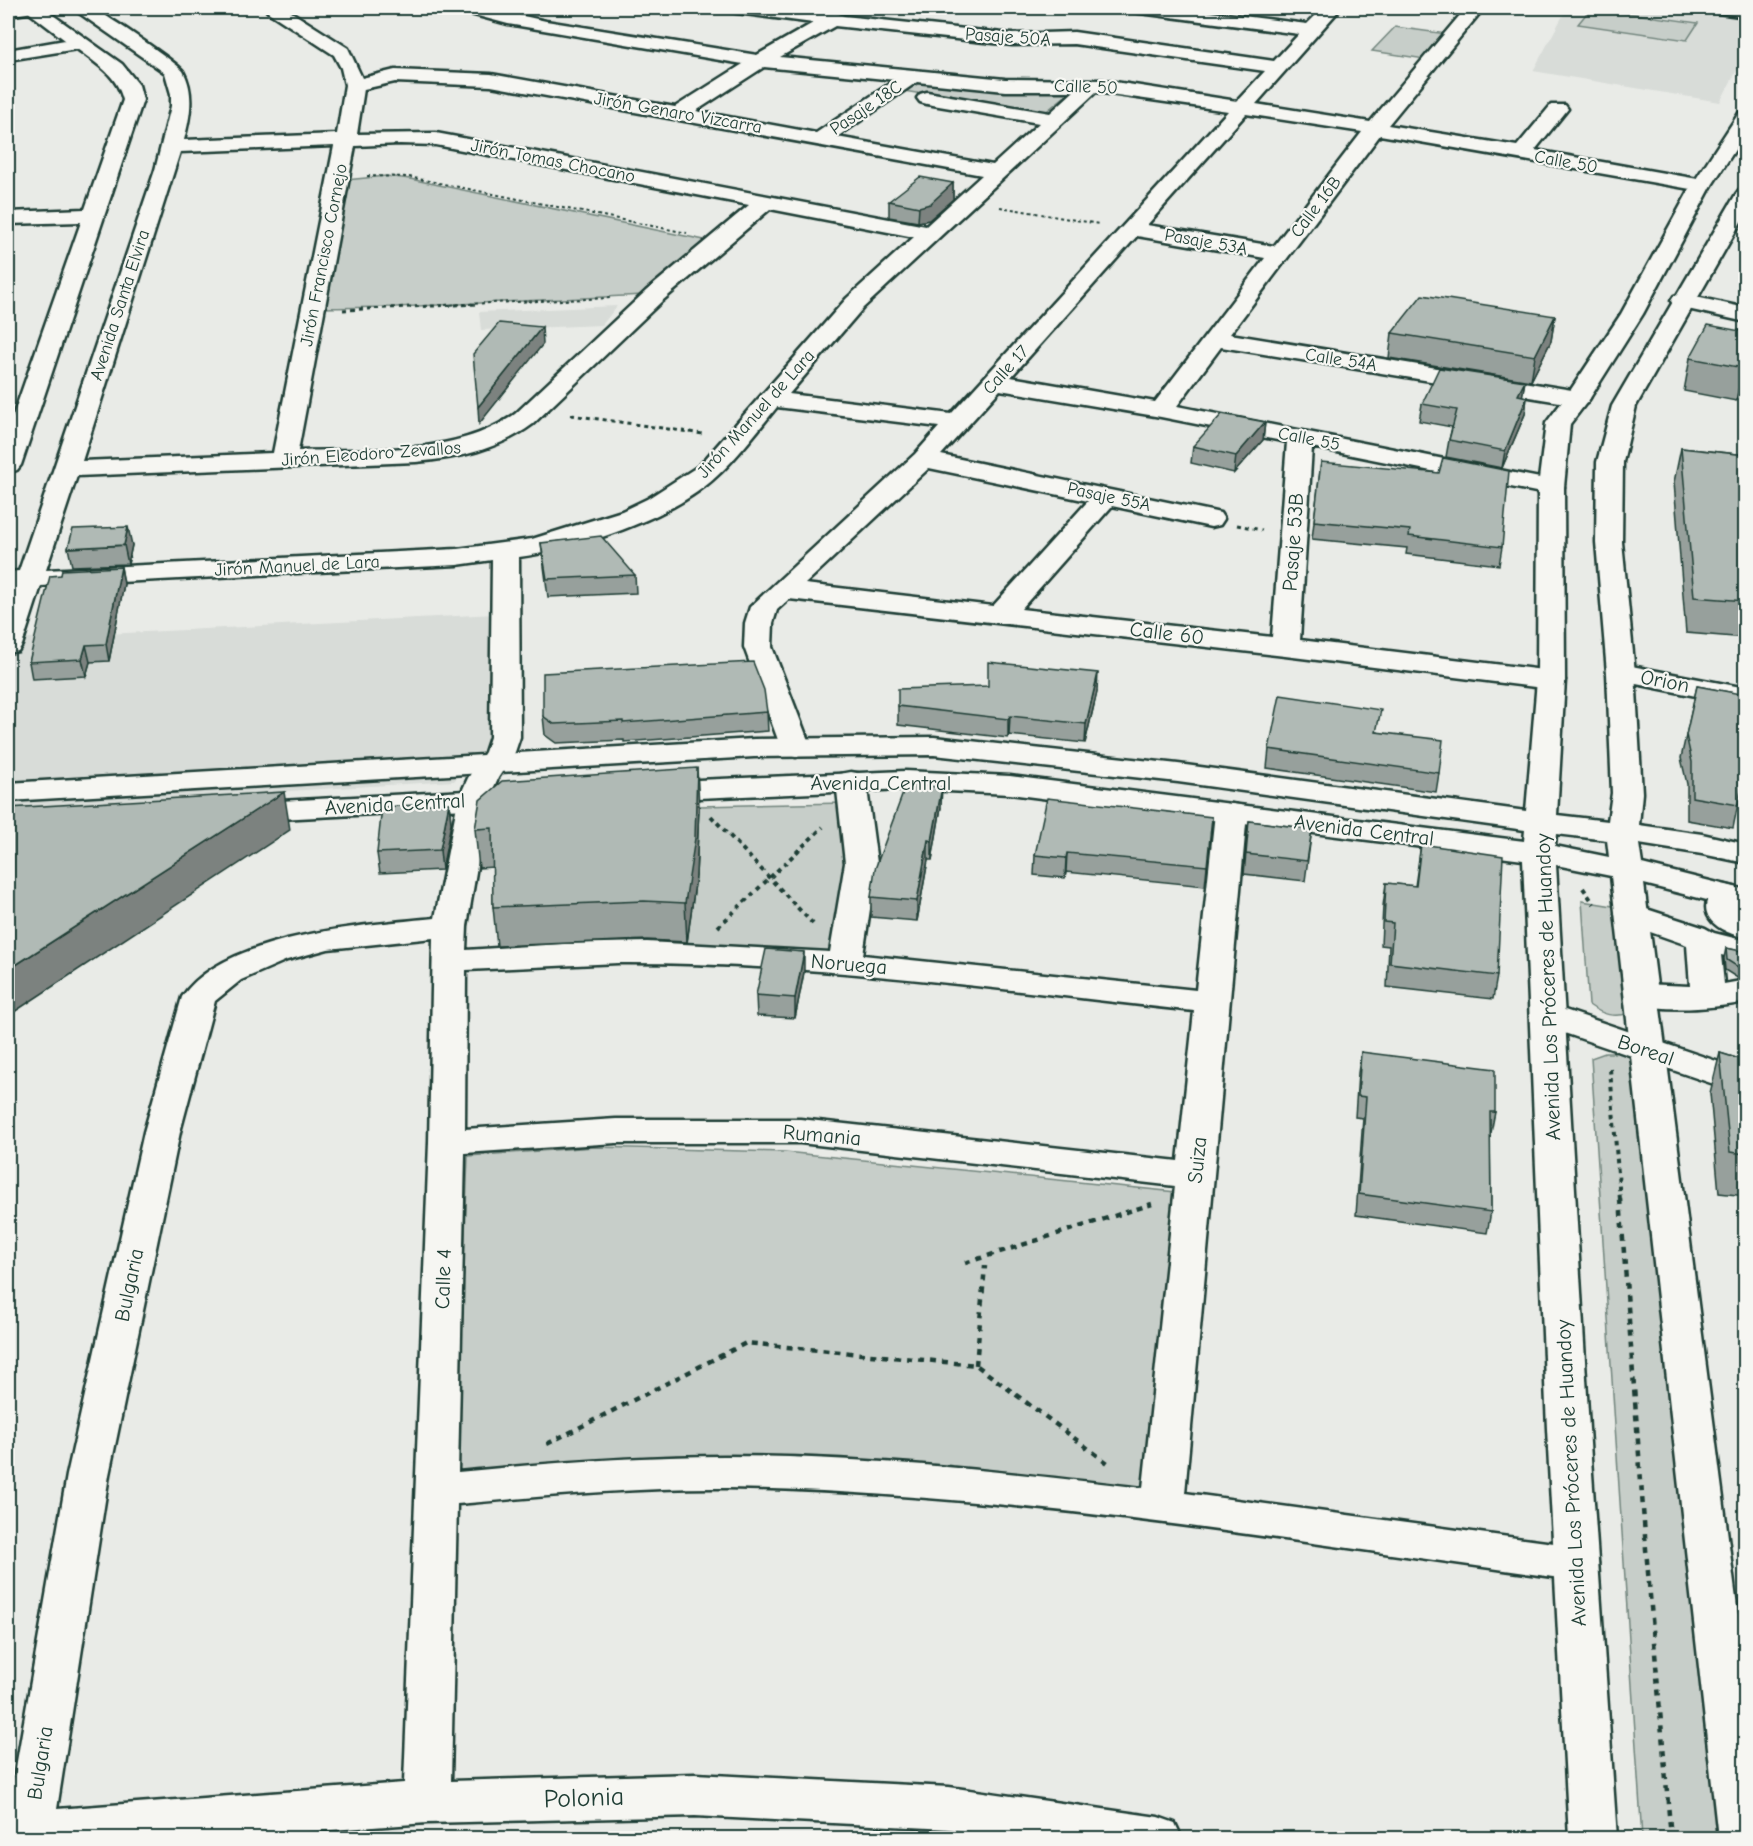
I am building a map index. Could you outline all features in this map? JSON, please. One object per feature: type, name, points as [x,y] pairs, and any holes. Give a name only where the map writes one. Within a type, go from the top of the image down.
[{"type":"street","points":[[8,11],[30,8],[82,44],[115,68],[129,85],[133,100],[8,465]]},
{"type":"street","name":"Avenida Santa Elvira","points":[[8,645],[18,580],[66,469],[172,146],[182,100],[180,81],[173,70],[81,8]]},
{"type":"street","points":[[274,8],[341,52],[395,76]]},
{"type":"street","name":"Calle 50","points":[[469,8],[508,19],[759,62],[1020,85],[1102,86],[1242,106],[1702,185]]},
{"type":"street","name":"Pasaje 50A","points":[[737,8],[829,22],[1055,41],[1074,38],[1278,67]]},
{"type":"street","points":[[680,113],[759,62],[853,8]]},
{"type":"street","points":[[1140,8],[1310,30]]},
{"type":"street","name":"Calle 17","points":[[796,748],[759,647],[759,623],[764,607],[924,459],[1332,8]]},
{"type":"street","name":"Calle 16B","points":[[1161,410],[1375,128],[1475,8]]},
{"type":"street","points":[[1717,8],[1746,12]]},
{"type":"street","points":[[1020,85],[1074,38]]},
{"type":"street","points":[[8,55],[82,44]]},
{"type":"street","points":[[341,52],[350,68],[355,84]]},
{"type":"street","name":"Jirón Genaro Vizcarra","points":[[355,84],[395,76],[491,80],[1000,172]]},
{"type":"street","name":"Pasaje 18C","points":[[820,139],[912,77]]},
{"type":"street","name":"Jirón Francisco Cornejo","points":[[284,460],[355,84]]},
{"type":"street","name":"Jirón Manuel de Lara","points":[[18,580],[401,561],[506,552],[575,536],[656,505],[703,475],[855,303],[1091,86]]},
{"type":"street","points":[[889,92],[1055,120]]},
{"type":"street","points":[[1521,154],[1558,108]]},
{"type":"street","name":"Avenida Los Próceres de Huandoy","points":[[1593,1839],[1547,1015],[1541,838],[1551,680],[1551,487],[1558,423],[1578,398],[1632,314],[1702,185],[1746,117]]},
{"type":"street","name":"Jirón Tomas Chocano","points":[[172,146],[436,139],[929,233]]},
{"type":"street","points":[[1742,1839],[1622,832],[1627,793],[1609,542],[1610,462],[1624,406],[1682,301],[1746,194]]},
{"type":"street","name":"Jirón Eleodoro Zevallos","points":[[66,469],[416,454],[464,448],[501,435],[535,409],[654,296],[765,202]]},
{"type":"street","points":[[8,218],[93,215]]},
{"type":"street","name":"Pasaje 53A","points":[[1132,229],[1280,255]]},
{"type":"street","points":[[1682,301],[1746,315]]},
{"type":"street","name":"Calle 54A","points":[[1215,339],[1578,398]]},
{"type":"street","name":"Calle 55","points":[[995,382],[1161,410],[1551,487]]},
{"type":"street","points":[[772,399],[958,422]]},
{"type":"street","name":"Pasaje 53B","points":[[1285,647],[1300,438]]},
{"type":"street","name":"Pasaje 55A","points":[[924,459],[1211,519]]},
{"type":"street","points":[[1001,614],[1107,496]]},
{"type":"street","name":"Calle 4","points":[[427,1802],[447,1142],[449,944],[473,800],[500,752],[505,737],[506,552]]},
{"type":"street","name":"Calle 60","points":[[783,590],[1285,647],[1551,680]]},
{"type":"street","name":"Orion","points":[[1620,673],[1746,697]]},
{"type":"street","name":"Avenida Central","points":[[8,792],[754,748],[934,746],[1178,773],[1541,838],[1627,870],[1735,897]]},
{"type":"street","name":"Avenida Central","points":[[626,792],[905,780],[1011,785],[1231,813],[1541,838],[1622,832],[1701,844],[1746,854]]},
{"type":"street","points":[[845,963],[861,863],[851,781]]},
{"type":"street","name":"Avenida Central","points":[[210,813],[555,796]]},
{"type":"street","name":"Suiza","points":[[1162,1507],[1231,813]]},
{"type":"street","points":[[1735,897],[1723,910],[1726,919],[1735,926],[1746,928]]},
{"type":"street","points":[[1631,914],[1693,934],[1703,941],[1746,951]]},
{"type":"street","name":"Bulgaria","points":[[21,1835],[88,1475],[162,1132],[199,997],[229,973],[274,953],[326,939],[449,944]]},
{"type":"street","points":[[1703,941],[1708,998]]},
{"type":"street","name":"Noruega","points":[[449,944],[567,952],[650,953],[845,963],[1212,1002]]},
{"type":"street","points":[[1642,995],[1708,998],[1746,991]]},
{"type":"street","name":"Boreal","points":[[1547,1015],[1746,1084]]},
{"type":"street","name":"Rumania","points":[[447,1142],[616,1131],[800,1131],[1195,1176]]},
{"type":"street","points":[[437,1490],[562,1479],[726,1472],[981,1486],[1162,1507],[1576,1563]]},
{"type":"street","name":"Polonia","points":[[21,1835],[427,1802],[694,1795],[949,1808],[1129,1837]]},
{"type":"path","points":[[339,178],[383,174],[409,177],[720,240]]},
{"type":"path","points":[[966,202],[1132,229]]},
{"type":"path","points":[[312,310],[397,309],[654,296]]},
{"type":"path","points":[[535,409],[736,439]]},
{"type":"path","points":[[1211,519],[1253,529],[1293,531]]},
{"type":"path","points":[[708,812],[821,933]]},
{"type":"path","points":[[711,935],[828,823]]},
{"type":"path","points":[[965,1263],[1159,1202]]},
{"type":"path","points":[[976,1365],[985,1266]]},
{"type":"path","points":[[546,1444],[746,1343],[976,1365],[1119,1471]]},
{"type":"shaded area","points":[[1567,8],[1662,8],[1745,19],[1745,55],[1720,102],[1533,71]]},
{"type":"shaded area","points":[[1591,8],[1698,23],[1687,40],[1578,24]]},
{"type":"shaded area","points":[[1395,27],[1447,34],[1425,59],[1372,51]]},
{"type":"shaded area","points":[[914,81],[1075,88],[1043,114],[904,91]]},
{"type":"shaded area","points":[[386,176],[709,241],[644,295],[396,307],[317,308],[346,180]]},
{"type":"shaded area","points":[[617,306],[602,325],[481,330],[479,312]]},
{"type":"shaded area","points":[[495,614],[488,744],[454,781],[8,808],[8,639]]},
{"type":"shaded area","points":[[846,803],[847,881],[836,957],[686,952],[696,876],[699,806]]},
{"type":"shaded area","points":[[1582,901],[1625,908],[1630,1013],[1609,1015],[1589,1005]]},
{"type":"shaded area","points":[[1605,1053],[1623,1053],[1639,1061],[1719,1838],[1642,1838],[1591,1058]]},
{"type":"shaded area","points":[[594,1147],[785,1152],[1176,1192],[1145,1493],[456,1472],[468,1156]]},
{"type":"building","points":[[920,177],[953,183],[930,204],[919,207],[889,201]]},
{"type":"building","points":[[1422,295],[1555,316],[1535,356],[1392,333]]},
{"type":"building","points":[[499,323],[542,327],[478,407],[473,354]]},
{"type":"building","points":[[1708,325],[1746,332],[1746,365],[1743,368],[1690,358]]},
{"type":"building","points":[[1439,368],[1525,381],[1518,395],[1527,397],[1505,451],[1449,440],[1457,410],[1422,404]]},
{"type":"building","points":[[1222,414],[1265,422],[1236,456],[1193,446]]},
{"type":"building","points":[[1681,448],[1746,455],[1746,601],[1694,597]]},
{"type":"building","points":[[1443,458],[1509,471],[1502,547],[1409,536],[1410,530],[1314,521],[1321,462],[1439,473]]},
{"type":"building","points":[[128,527],[124,545],[68,548],[73,529]]},
{"type":"building","points":[[601,536],[635,575],[547,579],[541,543]]},
{"type":"building","points":[[121,567],[106,644],[86,645],[82,659],[29,662],[50,576],[61,575],[62,570]]},
{"type":"building","points":[[753,662],[764,690],[767,712],[623,723],[623,721],[554,724],[543,716],[543,673]]},
{"type":"building","points":[[988,662],[1098,673],[1086,724],[1010,716],[1008,719],[898,706],[898,689],[988,686]]},
{"type":"building","points":[[1697,686],[1746,695],[1746,772],[1738,805],[1692,797],[1692,762],[1686,735]]},
{"type":"building","points":[[1280,695],[1381,710],[1376,732],[1443,740],[1439,773],[1269,749]]},
{"type":"building","points":[[697,768],[695,838],[685,903],[644,901],[493,907],[492,828],[475,829],[480,800],[502,781]]},
{"type":"building","points":[[906,785],[942,787],[932,841],[928,840],[917,901],[871,897],[875,869]]},
{"type":"building","points":[[284,792],[278,796],[8,970],[8,808]]},
{"type":"building","points":[[1047,798],[1212,817],[1207,866],[1067,853],[1066,858],[1035,855]]},
{"type":"building","points":[[449,803],[440,850],[377,853],[382,807]]},
{"type":"building","points":[[1249,821],[1312,829],[1307,861],[1246,854]]},
{"type":"building","points":[[1421,844],[1503,856],[1497,976],[1390,963],[1393,923],[1384,922],[1386,883],[1416,886]]},
{"type":"building","points":[[1726,948],[1746,952],[1746,968],[1741,969],[1727,960]]},
{"type":"building","points":[[766,949],[804,952],[795,998],[756,995]]},
{"type":"building","points":[[1361,1052],[1495,1069],[1495,1112],[1490,1112],[1491,1212],[1359,1194],[1366,1097],[1358,1096]]},
{"type":"building","points":[[1720,1053],[1746,1061],[1746,1154],[1730,1152]]}]
